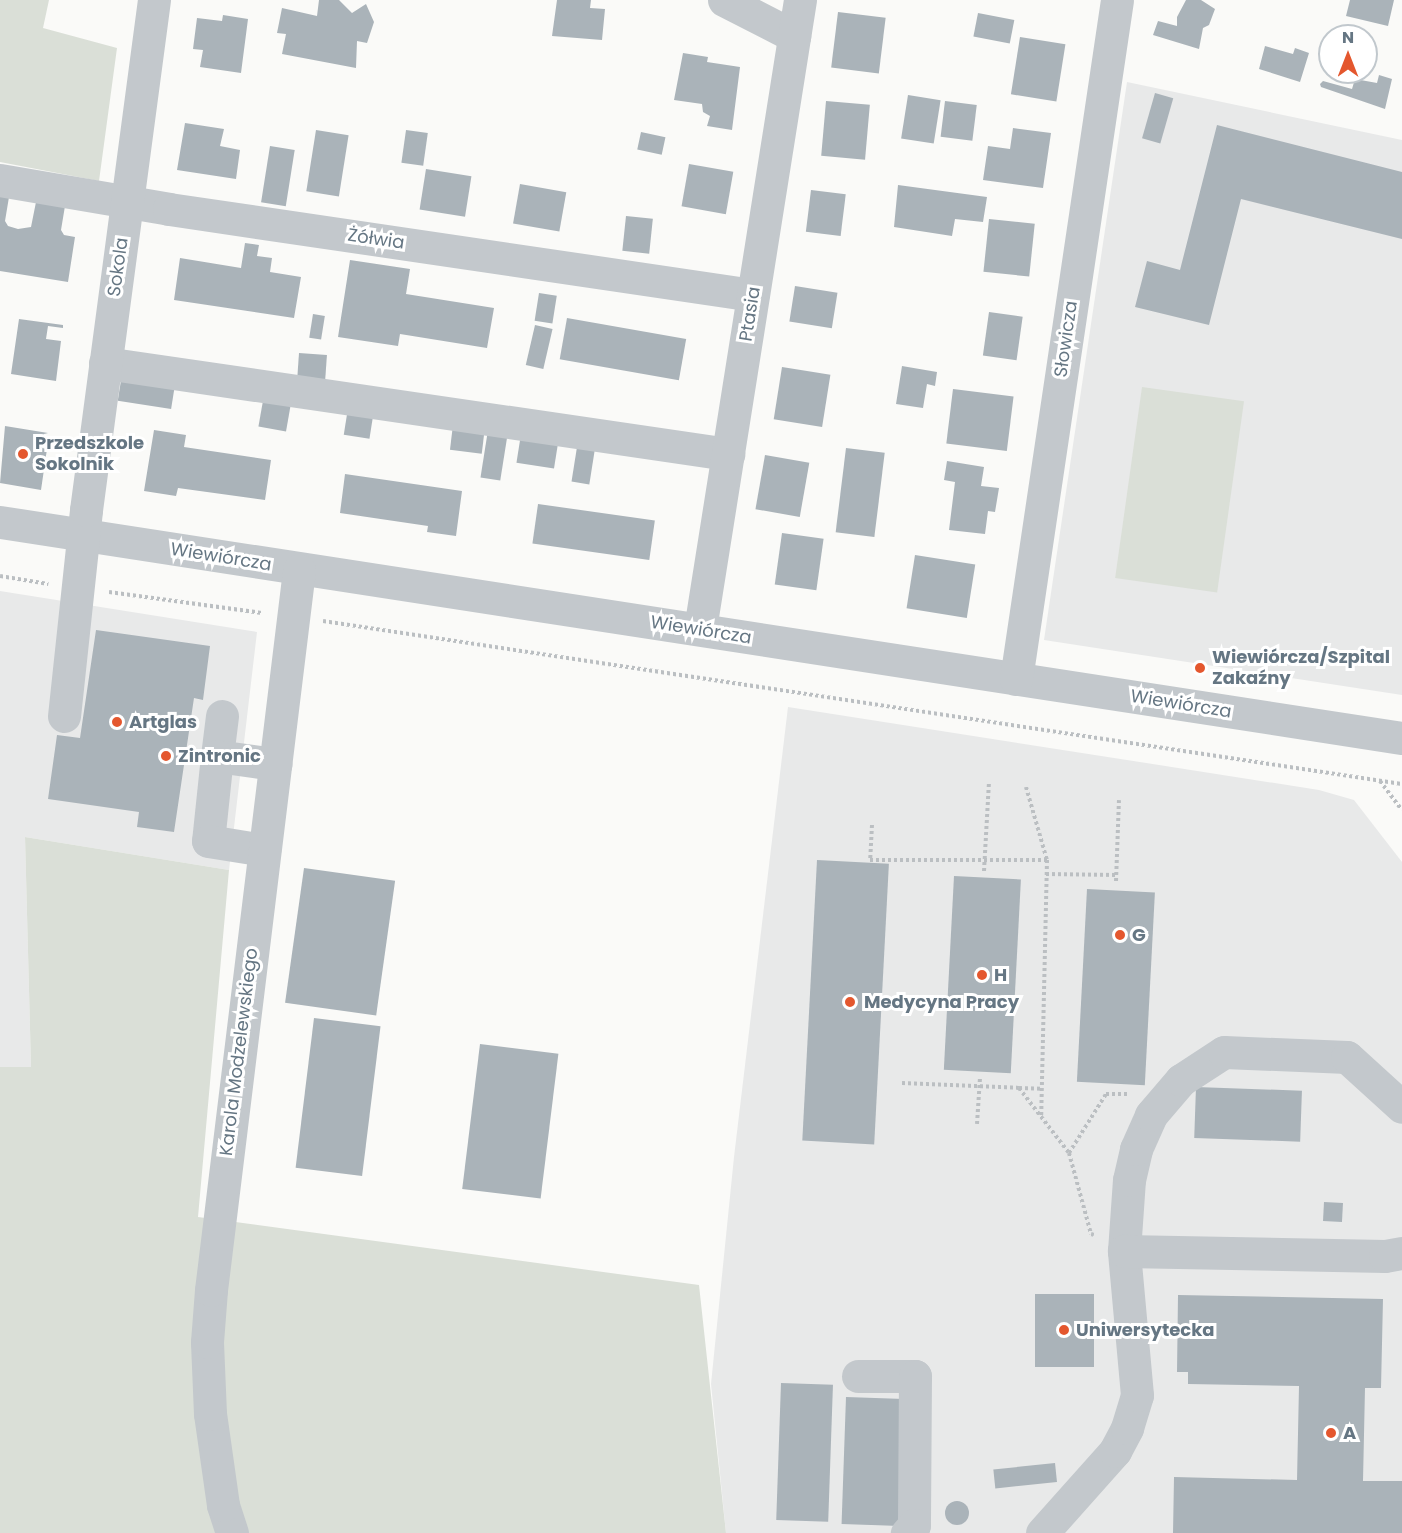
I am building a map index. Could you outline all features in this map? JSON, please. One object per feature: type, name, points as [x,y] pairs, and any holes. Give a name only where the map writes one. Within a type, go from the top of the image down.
[{"type":"street","name":"Sokola","points":[[64,716],[83,535],[154,0]]},
{"type":"street","points":[[723,0],[794,36]]},
{"type":"street","name":"Ptasia","points":[[700,629],[800,0]]},
{"type":"street","name":"Słowicza","points":[[1016,679],[1117,0]]},
{"type":"street","name":"Żółwia","points":[[0,180],[127,202],[753,295]]},
{"type":"street","points":[[105,363],[728,454]]},
{"type":"street","name":"Wiewiórcza","points":[[0,522],[299,570],[700,629],[1402,738]]},
{"type":"street","name":"Karola Modzelewskiego","points":[[232,1533],[223,1505],[210,1414],[207,1342],[215,1255],[299,570]]},
{"type":"street","points":[[222,716],[208,841],[264,850]]},
{"type":"street","points":[[217,756],[275,764]]},
{"type":"street","points":[[1042,1533],[1115,1451],[1127,1428],[1137,1395],[1124,1251],[1129,1180],[1136,1149],[1151,1115],[1167,1095],[1181,1080],[1224,1052],[1336,1056],[1347,1057],[1402,1107]]},
{"type":"street","points":[[1124,1251],[1385,1256],[1402,1253]]},
{"type":"street","points":[[858,1376],[915,1376],[914,1526],[907,1533]]},
{"type":"path","points":[[0,576],[293,617],[1402,784]]},
{"type":"path","points":[[1379,780],[1402,810]]},
{"type":"path","points":[[984,871],[989,783]]},
{"type":"path","points":[[1026,787],[1047,860],[1041,1118]]},
{"type":"path","points":[[1116,881],[1119,800]]},
{"type":"path","points":[[872,825],[870,860],[1047,860]]},
{"type":"path","points":[[1046,874],[1117,876]]},
{"type":"path","points":[[977,1124],[980,1078]]},
{"type":"path","points":[[902,1083],[1042,1089]]},
{"type":"path","points":[[1019,1088],[1069,1154],[1091,1234],[1124,1251]]},
{"type":"path","points":[[1069,1154],[1106,1094],[1167,1095]]},
{"type":"shaded area","points":[[0,0],[49,0],[43,28],[117,48],[99,181],[0,162]]},
{"type":"shaded area","points":[[1127,82],[1402,140],[1402,695],[1044,640]]},
{"type":"shaded area","points":[[1142,387],[1244,401],[1217,592],[1115,578]]},
{"type":"shaded area","points":[[0,591],[257,632],[229,870],[25,837],[31,1067],[0,1067]]},
{"type":"shaded area","points":[[788,707],[1319,790],[1354,800],[1402,862],[1402,1533],[726,1533],[711,1384],[734,1157]]},
{"type":"shaded area","points":[[25,837],[229,870],[198,1217],[699,1285],[726,1533],[0,1533],[0,1067],[31,1067]]},
{"type":"building","points":[[319,0],[339,0],[352,13],[366,4],[374,22],[367,43],[357,41],[356,68],[282,54],[286,34],[277,33],[282,8],[317,16]]},
{"type":"building","points":[[557,0],[591,0],[590,8],[605,9],[602,40],[552,36]]},
{"type":"building","points":[[1186,0],[1201,0],[1215,9],[1209,25],[1203,28],[1199,49],[1153,35],[1158,21],[1177,26],[1177,17]]},
{"type":"building","points":[[1350,0],[1394,0],[1388,26],[1346,16]]},
{"type":"building","points":[[838,12],[886,18],[879,73],[831,68]]},
{"type":"building","points":[[978,13],[1014,20],[1010,44],[973,37]]},
{"type":"building","points":[[223,15],[248,19],[241,73],[200,67],[203,50],[193,49],[197,18],[222,21]]},
{"type":"building","points":[[1020,37],[1065,44],[1056,101],[1011,94]]},
{"type":"building","points":[[1265,46],[1293,54],[1295,48],[1309,53],[1300,82],[1259,69]]},
{"type":"building","points":[[683,53],[708,57],[707,62],[740,67],[732,130],[707,126],[710,116],[703,112],[702,104],[674,100]]},
{"type":"building","points":[[1379,75],[1392,79],[1385,109],[1321,87],[1320,84],[1334,84],[1352,89],[1354,84],[1378,84]]},
{"type":"building","points":[[1155,93],[1173,98],[1160,143],[1142,138]]},
{"type":"building","points":[[908,95],[941,100],[934,144],[901,138]]},
{"type":"building","points":[[826,101],[870,105],[865,160],[821,156]]},
{"type":"building","points":[[945,101],[977,105],[972,141],[941,137]]},
{"type":"building","points":[[185,123],[224,129],[220,146],[240,150],[236,179],[177,170]]},
{"type":"building","points":[[1217,125],[1402,172],[1402,239],[1241,199],[1209,325],[1135,307],[1147,261],[1180,270]]},
{"type":"building","points":[[1013,128],[1051,133],[1043,188],[983,180],[988,146],[1010,149]]},
{"type":"building","points":[[316,130],[349,135],[339,196],[306,191]]},
{"type":"building","points":[[406,130],[428,133],[423,166],[401,163]]},
{"type":"building","points":[[641,132],[665,137],[662,155],[637,150]]},
{"type":"building","points":[[270,146],[295,150],[286,206],[261,202]]},
{"type":"building","points":[[689,164],[733,172],[726,214],[682,206]]},
{"type":"building","points":[[426,169],[471,176],[465,217],[420,209]]},
{"type":"building","points":[[520,184],[566,192],[559,232],[513,223]]},
{"type":"building","points":[[898,185],[987,197],[983,222],[955,219],[952,236],[894,227]]},
{"type":"building","points":[[811,190],[846,194],[841,236],[806,232]]},
{"type":"building","points":[[0,196],[9,197],[5,221],[8,226],[18,229],[31,227],[36,202],[65,206],[61,230],[64,235],[75,237],[68,282],[0,271]]},
{"type":"building","points":[[626,216],[653,219],[649,254],[622,251]]},
{"type":"building","points":[[989,219],[1035,224],[1029,277],[983,272]]},
{"type":"building","points":[[245,243],[259,245],[257,256],[272,258],[270,272],[301,277],[294,318],[174,300],[180,258],[241,268]]},
{"type":"building","points":[[350,260],[410,269],[406,294],[494,308],[487,348],[400,334],[398,346],[338,337]]},
{"type":"building","points":[[795,286],[837,293],[832,328],[789,322]]},
{"type":"building","points":[[539,293],[557,296],[552,323],[535,321]]},
{"type":"building","points":[[989,312],[1023,317],[1017,360],[983,356]]},
{"type":"building","points":[[313,314],[325,316],[321,340],[309,338]]},
{"type":"building","points":[[567,318],[686,339],[679,380],[560,359]]},
{"type":"building","points":[[19,319],[63,325],[63,328],[48,326],[46,339],[61,341],[56,381],[11,374]]},
{"type":"building","points":[[535,325],[553,329],[543,369],[526,365]]},
{"type":"building","points":[[299,353],[327,355],[325,385],[297,383]]},
{"type":"building","points":[[902,366],[937,372],[935,386],[927,384],[923,408],[896,404]]},
{"type":"building","points":[[782,367],[830,375],[822,427],[774,419]]},
{"type":"building","points":[[122,374],[175,382],[171,409],[118,401]]},
{"type":"building","points":[[953,389],[1014,396],[1007,451],[946,444]]},
{"type":"building","points":[[264,395],[292,400],[286,431],[258,427]]},
{"type":"building","points":[[348,408],[374,412],[369,439],[344,435]]},
{"type":"building","points":[[453,425],[485,429],[482,454],[450,450]]},
{"type":"building","name":"Przedszkole Sokolnik","points":[[5,426],[48,433],[44,434],[42,448],[47,449],[41,490],[0,483]]},
{"type":"building","points":[[154,430],[186,435],[184,447],[271,460],[265,500],[178,488],[176,496],[144,491]]},
{"type":"building","points":[[488,430],[508,433],[500,481],[480,477]]},
{"type":"building","points":[[521,434],[559,440],[554,469],[516,463]]},
{"type":"building","points":[[577,447],[595,450],[589,484],[572,482]]},
{"type":"building","points":[[846,448],[885,453],[874,537],[836,532]]},
{"type":"building","points":[[765,455],[809,463],[800,517],[755,509]]},
{"type":"building","points":[[947,461],[984,467],[981,486],[999,488],[995,512],[988,511],[985,534],[949,530],[955,482],[944,480]]},
{"type":"building","points":[[345,474],[462,491],[456,536],[427,532],[428,526],[340,513]]},
{"type":"building","points":[[538,504],[655,520],[649,560],[532,544]]},
{"type":"building","points":[[782,533],[824,539],[816,590],[775,584]]},
{"type":"building","points":[[915,555],[975,565],[967,618],[907,608]]},
{"type":"building","name":"Artglas","points":[[96,630],[210,646],[203,700],[194,698],[174,832],[137,827],[139,812],[48,799],[57,735],[80,738]]},
{"type":"building","name":"Medycyna Pracy","points":[[817,860],[889,864],[874,1144],[802,1141]]},
{"type":"building","points":[[304,868],[395,881],[376,1015],[285,1003]]},
{"type":"building","name":"H","points":[[954,876],[1021,880],[1011,1073],[944,1070]]},
{"type":"building","points":[[1087,889],[1155,893],[1145,1085],[1077,1082]]},
{"type":"building","points":[[314,1018],[381,1026],[362,1176],[296,1168]]},
{"type":"building","points":[[480,1044],[558,1054],[541,1199],[462,1189]]},
{"type":"building","points":[[1196,1087],[1302,1091],[1300,1142],[1194,1138]]},
{"type":"building","points":[[1324,1202],[1343,1203],[1342,1222],[1323,1221]]},
{"type":"building","name":"Uniwersytecka","points":[[1035,1294],[1094,1294],[1094,1367],[1035,1367]]},
{"type":"building","name":"A","points":[[1178,1295],[1383,1299],[1381,1388],[1365,1388],[1363,1481],[1402,1481],[1402,1533],[1173,1533],[1174,1477],[1297,1480],[1299,1386],[1188,1384],[1188,1372],[1177,1372]]},
{"type":"building","points":[[781,1383],[833,1385],[828,1522],[776,1520]]},
{"type":"building","points":[[846,1397],[904,1399],[900,1526],[842,1524]]},
{"type":"building","points":[[1055,1463],[1057,1482],[995,1488],[993,1469]]},
{"type":"building","points":[[957,1501],[962,1502],[968,1508],[968,1518],[962,1524],[957,1525],[952,1524],[946,1518],[945,1513],[946,1508],[952,1502]]},
{"type":"place","name":"Przedszkole Sokolnik","points":[[23,454]]},
{"type":"place","name":"Wiewiórcza/Szpital Zakaźny","points":[[1200,668]]},
{"type":"place","name":"Artglas","points":[[117,722]]},
{"type":"place","name":"Zintronic","points":[[166,756]]},
{"type":"place","name":"G","points":[[1120,935]]},
{"type":"place","name":"H","points":[[982,975]]},
{"type":"place","name":"Medycyna Pracy","points":[[850,1002]]},
{"type":"place","name":"Uniwersytecka","points":[[1064,1330]]},
{"type":"place","name":"A","points":[[1331,1433]]}]
